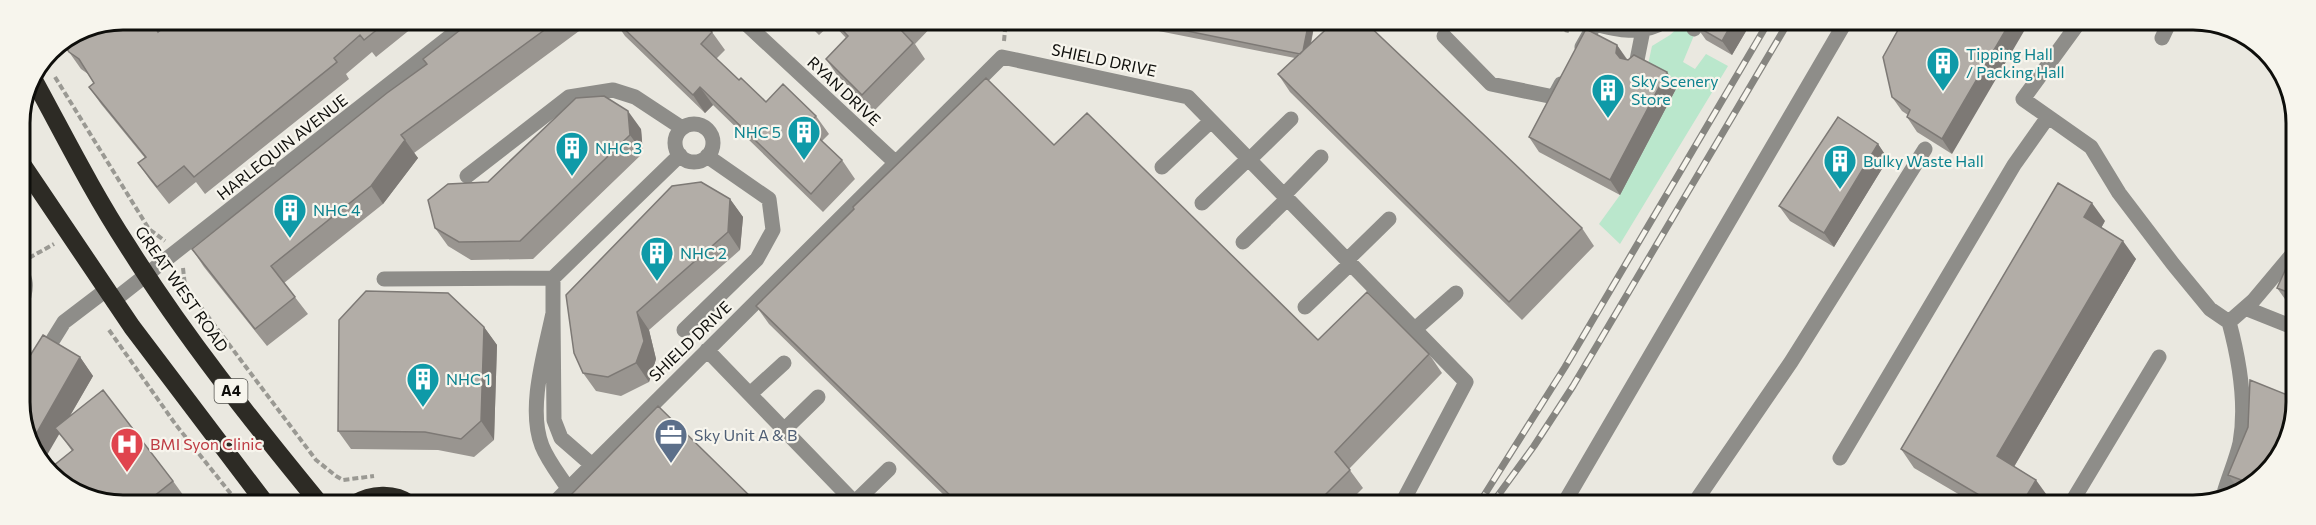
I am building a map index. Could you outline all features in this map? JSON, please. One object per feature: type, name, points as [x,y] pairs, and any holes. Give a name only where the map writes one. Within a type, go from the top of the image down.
[{"type":"highway","name":"GREAT WEST ROAD","points":[[38,87],[118,232],[146,275],[225,383],[313,495]]},
{"type":"highway","name":"A4","points":[[30,176],[110,295],[259,495]]},
{"type":"street","name":"HARLEQUIN AVENUE","points":[[30,377],[64,322],[146,275],[458,30]]},
{"type":"street","name":"RYAN DRIVE","points":[[753,30],[896,163]]},
{"type":"street","points":[[1444,36],[1491,84],[1554,97],[1571,66],[1583,30]]},
{"type":"street","points":[[1633,30],[1636,65]]},
{"type":"street","points":[[1569,495],[1841,30]]},
{"type":"street","points":[[2073,30],[2023,99],[2091,147],[2120,193],[2173,264],[2210,309],[2229,322],[2236,348],[2242,391],[2240,442],[2223,490]]},
{"type":"street","points":[[2162,38],[2166,30]]},
{"type":"street","name":"SHIELD DRIVE","points":[[563,495],[1002,57],[1188,97],[1466,382],[1406,495]]},
{"type":"street","points":[[467,176],[569,97],[613,90],[635,97],[682,128]]},
{"type":"street","points":[[1840,458],[2014,165],[2048,117]]},
{"type":"street","points":[[1202,204],[1291,119]]},
{"type":"street","points":[[1162,167],[1211,121]]},
{"type":"street","points":[[694,124],[706,128],[712,139],[707,156],[696,162],[680,156],[675,138],[682,128],[694,124]]},
{"type":"street","points":[[1701,495],[1791,362],[1924,149]]},
{"type":"street","points":[[384,279],[553,278],[680,156]]},
{"type":"street","points":[[684,330],[758,259],[774,230],[769,199],[707,156]]},
{"type":"street","points":[[1243,242],[1321,157]]},
{"type":"street","points":[[1305,307],[1389,219]]},
{"type":"street","points":[[2229,322],[2245,308],[2286,261]]},
{"type":"street","points":[[553,278],[554,420],[561,438],[592,465]]},
{"type":"street","points":[[1414,330],[1456,293]]},
{"type":"street","points":[[2245,308],[2286,324]]},
{"type":"street","points":[[553,313],[538,389],[536,423],[542,447],[569,490]]},
{"type":"street","points":[[707,350],[848,495]]},
{"type":"street","points":[[2076,495],[2159,357]]},
{"type":"street","points":[[750,394],[784,363]]},
{"type":"street","points":[[784,430],[818,397]]},
{"type":"street","points":[[864,495],[889,469]]},
{"type":"path","name":"GREAT WEST ROAD","points":[[57,78],[149,229],[167,244]]},
{"type":"path","points":[[34,256],[55,243]]},
{"type":"path","name":"GREAT WEST ROAD","points":[[181,264],[184,270],[185,286],[316,460],[324,468],[344,480],[378,476]]},
{"type":"path","points":[[124,353],[231,495]]},
{"type":"green space","points":[[1676,30],[1690,30],[1695,33],[1683,62],[1695,69],[1706,54],[1728,66],[1620,244],[1599,224],[1620,195],[1652,46]]},
{"type":"building","points":[[123,30],[157,30],[158,32],[160,30],[376,30],[364,40],[360,35],[334,58],[337,62],[194,177],[184,166],[157,187],[138,163],[146,157],[89,87],[94,83],[79,59],[67,49],[76,42],[93,35]]},
{"type":"building","points":[[460,30],[544,30],[401,135],[405,140],[371,186],[271,266],[295,297],[255,329],[192,249],[387,93],[427,64],[423,59]]},
{"type":"building","points":[[625,30],[710,30],[712,32],[701,44],[766,102],[783,84],[816,116],[806,126],[842,160],[811,194],[700,87],[693,95]]},
{"type":"building","points":[[842,30],[901,30],[913,43],[862,95],[826,59],[848,36]]},
{"type":"building","points":[[1182,30],[1307,30],[1303,51],[1300,54]]},
{"type":"building","points":[[1325,30],[1373,30],[1582,228],[1509,302],[1278,74]]},
{"type":"building","name":"Sky Scenery Store","points":[[1585,30],[1617,45],[1616,53],[1620,58],[1628,60],[1634,55],[1667,72],[1610,180],[1529,137]]},
{"type":"building","points":[[1703,30],[1728,30],[1722,41]]},
{"type":"building","name":"Tipping Hall / Packing Hall","points":[[1898,30],[2006,30],[1942,139],[1907,117],[1910,110],[1892,97],[1883,57]]},
{"type":"building","points":[[986,78],[1054,145],[1087,113],[1318,340],[1367,292],[1429,354],[1335,452],[1350,470],[1325,495],[950,495],[756,306],[854,209],[853,207]]},
{"type":"building","name":"NHC 3","points":[[604,96],[628,111],[630,135],[520,241],[459,242],[435,228],[428,200],[448,184],[488,182],[576,98]]},
{"type":"building","name":"Bulky Waste Hall","points":[[1838,117],[1878,144],[1824,233],[1779,206]]},
{"type":"building","name":"NHC 2","points":[[701,182],[730,199],[728,232],[637,312],[644,341],[636,363],[608,377],[583,373],[574,353],[566,295],[672,186]]},
{"type":"building","points":[[2058,183],[2092,203],[2084,217],[2123,241],[1997,456],[2036,480],[2027,495],[1979,495],[1901,449]]},
{"type":"building","points":[[2286,268],[2286,292],[2277,288]]},
{"type":"building","name":"NHC 1","points":[[366,291],[448,293],[484,327],[481,421],[461,439],[425,432],[338,431],[339,320]]},
{"type":"building","points":[[43,335],[80,357],[36,434],[30,402],[30,356]]},
{"type":"building","points":[[2250,380],[2286,394],[2284,420],[2279,438],[2263,463],[2243,481],[2228,475],[2248,427]]},
{"type":"building","name":"BMI Syon Clinic","points":[[103,390],[173,481],[155,495],[123,495],[93,490],[66,476],[54,465],[73,450],[55,428]]},
{"type":"building","name":"Sky Unit A & B","points":[[658,406],[749,495],[571,495]]},
{"type":"railway","points":[[1484,495],[1565,367],[1764,30]]},
{"type":"railway","points":[[1498,495],[1573,386],[1784,30]]},
{"type":"place","name":"Tipping Hall / Packing Hall","points":[[1943,92]]},
{"type":"place","name":"Sky Scenery Store","points":[[1608,119]]},
{"type":"place","name":"NHC 5","points":[[804,161]]},
{"type":"place","name":"NHC 3","points":[[572,177]]},
{"type":"place","name":"Bulky Waste Hall","points":[[1840,190]]},
{"type":"place","name":"NHC 4","points":[[290,239]]},
{"type":"place","name":"NHC 2","points":[[657,282]]},
{"type":"place","name":"NHC 1","points":[[423,408]]},
{"type":"place","name":"Sky Unit A & B","points":[[671,464]]},
{"type":"place","name":"BMI Syon Clinic","points":[[127,473]]}]
